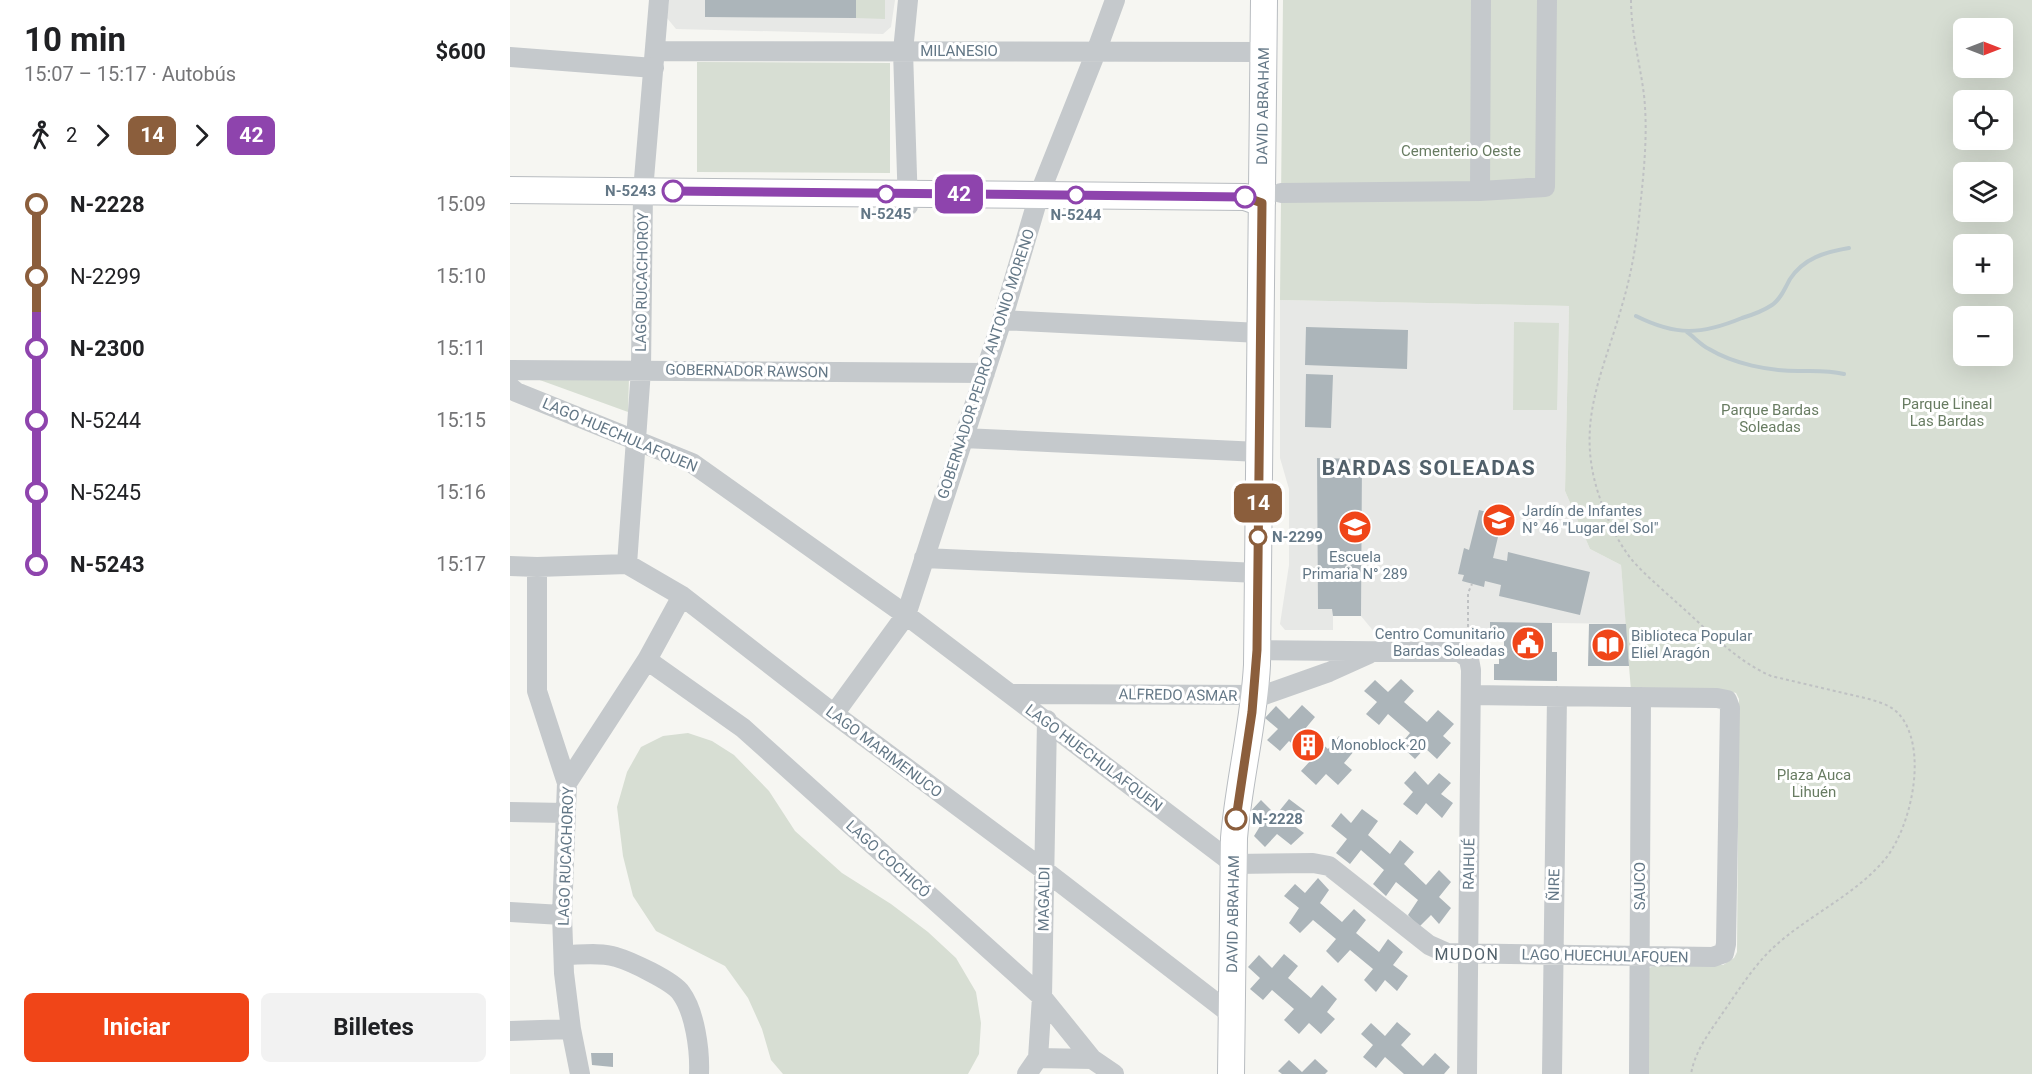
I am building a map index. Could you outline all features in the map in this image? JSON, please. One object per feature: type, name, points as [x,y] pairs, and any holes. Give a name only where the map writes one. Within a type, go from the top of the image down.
[{"type":"main road","name":"DAVID ABRAHAM","points":[[1231,1074],[1234,864],[1238,803],[1254,696],[1257,650],[1260,333],[1271,198],[1263,52],[1264,0]]},
{"type":"main road","points":[[510,190],[643,197],[1037,201],[1245,209],[1271,198]]},
{"type":"main road","points":[[510,202],[643,197]]},
{"type":"street","name":"LAGO RUCACHOROY","points":[[627,564],[640,370],[643,197],[659,0]]},
{"type":"street","points":[[908,0],[903,51],[908,200]]},
{"type":"street","name":"GOBERNADOR PEDRO ANTONIO MORENO","points":[[834,714],[906,615],[1002,320],[1037,201],[1115,0]]},
{"type":"street","points":[[1480,191],[1481,0]]},
{"type":"street","points":[[1271,198],[1545,188],[1547,0]]},
{"type":"street","name":"MILANESIO","points":[[510,57],[655,59],[903,51],[1263,52]]},
{"type":"street","points":[[1002,320],[1260,333]]},
{"type":"street","name":"GOBERNADOR RAWSON","points":[[510,370],[985,373]]},
{"type":"street","name":"LAGO HUECHULAFQUEN","points":[[510,387],[516,392],[700,468],[906,615],[1234,864],[1313,863],[1329,866],[1429,945],[1447,953],[1718,957],[1724,953],[1730,708],[1727,700],[1717,698],[1641,697]]},
{"type":"street","points":[[963,438],[1259,452]]},
{"type":"street","points":[[924,558],[1258,573]]},
{"type":"street","points":[[510,566],[627,564]]},
{"type":"street","name":"LAGO MARIMENUCO","points":[[627,564],[682,596],[1232,1015]]},
{"type":"street","points":[[537,567],[537,691],[567,783]]},
{"type":"street","name":"LAGO RUCACHOROY","points":[[580,1074],[571,1029],[564,973],[562,915],[567,783],[647,660],[682,596]]},
{"type":"street","name":"ALFREDO ASMAR","points":[[1257,650],[1454,652],[1465,655]]},
{"type":"street","name":"ALFREDO ASMAR","points":[[1010,694],[1254,696],[1271,694],[1340,668],[1373,651]]},
{"type":"street","name":"RAIHUÉ","points":[[1465,655],[1471,664],[1467,1074]]},
{"type":"street","name":"LAGO COCHICÓ","points":[[647,660],[743,728],[1042,997],[1092,1059],[1114,1074]]},
{"type":"street","points":[[1471,695],[1641,697]]},
{"type":"street","name":"ÑIRE","points":[[1552,1074],[1557,696]]},
{"type":"street","name":"SAUCO","points":[[1639,1074],[1641,697]]},
{"type":"street","name":"MAGALDI","points":[[1032,1066],[1042,997],[1047,720]]},
{"type":"street","points":[[510,812],[566,813]]},
{"type":"street","points":[[510,912],[562,915]]},
{"type":"street","points":[[564,955],[614,956],[651,972],[681,992],[694,1024],[700,1054],[699,1074]]},
{"type":"street","points":[[510,1031],[571,1029]]},
{"type":"street","points":[[1032,1066],[1092,1059]]},
{"type":"path","points":[[1631,0],[1644,94],[1645,155],[1635,254],[1588,428],[1588,448],[1599,496],[1609,522],[1631,559],[1731,651],[1757,670],[1771,676],[1885,704],[1896,711],[1905,723],[1914,757],[1910,802],[1896,841],[1886,857],[1860,883],[1776,945],[1763,958],[1709,1032],[1693,1062],[1691,1074]]},
{"type":"path","points":[[1468,633],[1468,593],[1472,584]]},
{"type":"shaded area","points":[[669,0],[895,0],[891,27],[883,34],[676,29],[667,18]]},
{"type":"shaded area","points":[[1280,300],[1569,306],[1565,491],[1590,549],[1621,565],[1626,624],[1491,622],[1490,633],[1375,633],[1361,616],[1333,616],[1333,630],[1285,630],[1280,624],[1289,565],[1289,489],[1280,458]]},
{"type":"green space","points":[[856,0],[885,0],[885,19],[856,18]]},
{"type":"green space","name":"Parque Bardas Soleadas","points":[[1283,0],[2032,0],[2032,1074],[1644,1074],[1648,968],[1723,965],[1734,958],[1737,952],[1739,699],[1736,693],[1728,691],[1631,691],[1621,565],[1590,549],[1565,491],[1569,306],[1280,300]]},
{"type":"green space","points":[[697,62],[890,63],[890,173],[697,172]]},
{"type":"green space","points":[[1514,322],[1559,323],[1557,410],[1513,410]]},
{"type":"green space","points":[[629,378],[628,412],[537,379]]},
{"type":"green space","points":[[688,733],[712,741],[734,755],[769,791],[795,831],[842,873],[891,904],[928,932],[956,958],[976,992],[981,1023],[979,1054],[968,1074],[783,1074],[771,1060],[762,1029],[748,998],[725,966],[656,931],[633,896],[623,856],[617,807],[627,772],[641,747],[663,736]]},
{"type":"building","points":[[705,0],[856,0],[856,18],[705,17]]},
{"type":"building","points":[[1306,327],[1408,330],[1407,369],[1305,365]]},
{"type":"building","points":[[1306,374],[1333,375],[1331,428],[1305,427]]},
{"type":"building","points":[[1317,458],[1362,459],[1361,616],[1333,616],[1332,609],[1318,609]]},
{"type":"building","points":[[1479,510],[1503,516],[1493,558],[1507,561],[1508,552],[1590,572],[1580,615],[1499,596],[1501,585],[1485,581],[1484,587],[1462,581],[1464,575],[1458,574],[1464,548],[1469,550]]},
{"type":"building","name":"Centro Comunitario Bardas Soleadas","points":[[1490,622],[1552,623],[1552,652],[1557,652],[1557,681],[1494,680],[1494,664],[1499,664],[1499,653],[1504,653],[1504,633],[1490,633]]},
{"type":"building","name":"Biblioteca Popular Eliel Aragón","points":[[1589,624],[1626,624],[1629,666],[1588,666]]},
{"type":"building","points":[[1401,679],[1414,691],[1404,702],[1427,722],[1438,710],[1454,724],[1443,736],[1451,743],[1437,759],[1425,748],[1415,759],[1400,745],[1410,733],[1388,714],[1379,725],[1366,714],[1377,702],[1364,691],[1375,680],[1388,692]]},
{"type":"building","name":"Monoblock 20","points":[[1302,705],[1315,717],[1305,729],[1328,749],[1339,736],[1355,750],[1344,763],[1352,770],[1338,785],[1326,774],[1316,785],[1301,771],[1311,760],[1289,741],[1280,751],[1267,740],[1278,729],[1265,718],[1276,706],[1289,719]]},
{"type":"building","points":[[1415,771],[1428,785],[1439,773],[1451,783],[1441,794],[1453,803],[1442,818],[1426,803],[1417,815],[1403,804],[1413,792],[1404,783]]},
{"type":"building","points":[[1289,799],[1305,811],[1293,825],[1304,833],[1291,845],[1277,834],[1265,847],[1254,836],[1262,823],[1249,813],[1261,800],[1276,815]]},
{"type":"building","points":[[1362,809],[1378,821],[1368,835],[1390,854],[1400,840],[1414,852],[1404,864],[1426,885],[1439,870],[1451,882],[1439,897],[1451,908],[1439,924],[1431,915],[1419,927],[1408,915],[1418,900],[1396,882],[1386,896],[1373,884],[1384,870],[1361,850],[1350,864],[1336,853],[1347,839],[1331,826],[1341,813],[1351,823]]},
{"type":"building","points":[[1318,878],[1329,890],[1320,903],[1342,922],[1354,909],[1366,920],[1356,933],[1379,952],[1388,939],[1403,952],[1393,965],[1408,976],[1397,991],[1385,980],[1376,992],[1364,980],[1373,969],[1350,950],[1338,963],[1326,951],[1336,939],[1313,920],[1300,933],[1289,923],[1299,908],[1284,896],[1295,884],[1305,893]]},
{"type":"building","points":[[1284,954],[1298,966],[1288,978],[1311,998],[1322,985],[1337,999],[1327,1012],[1335,1019],[1321,1034],[1309,1023],[1299,1034],[1284,1020],[1294,1009],[1272,990],[1263,1000],[1250,989],[1260,978],[1248,967],[1259,955],[1272,968]]},
{"type":"building","points":[[1397,1022],[1411,1034],[1401,1045],[1423,1066],[1435,1053],[1450,1067],[1444,1074],[1404,1074],[1385,1057],[1376,1068],[1363,1057],[1373,1045],[1361,1034],[1371,1023],[1385,1036]]},
{"type":"building","points":[[591,1053],[613,1053],[613,1067],[592,1065]]},
{"type":"building","points":[[1315,1059],[1328,1071],[1325,1074],[1282,1074],[1278,1071],[1289,1060],[1302,1072]]},
{"type":"waterway","points":[[1636,316],[1650,323],[1676,330],[1701,330],[1727,324],[1757,313],[1775,303],[1790,279],[1808,261],[1823,254],[1849,248]]},
{"type":"waterway","points":[[1687,332],[1706,347],[1740,363],[1775,370],[1827,371],[1844,374]]},
{"type":"bus line","name":"42","points":[[673,191],[1245,197]]},
{"type":"bus line","name":"14","points":[[1236,819],[1256,683],[1257,650],[1262,203],[1245,197]]},
{"type":"place","name":"N-5243","points":[[673,191]]},
{"type":"place","name":"N-5245","points":[[886,194]]},
{"type":"place","name":"N-5244","points":[[1076,195]]},
{"type":"place","name":"Jardín de Infantes N° 46 \"Lugar del Sol\"","points":[[1499,520]]},
{"type":"place","name":"Escuela Primaria N° 289","points":[[1355,527]]},
{"type":"place","name":"N-2299","points":[[1258,537]]},
{"type":"place","name":"Centro Comunitario Bardas Soleadas","points":[[1528,643]]},
{"type":"place","name":"Biblioteca Popular Eliel Aragón","points":[[1608,645]]},
{"type":"place","name":"Monoblock 20","points":[[1308,745]]},
{"type":"place","name":"N-2228","points":[[1236,819]]},
{"type":"district","name":"BARDAS SOLEADAS","points":[[1429,468]]},
{"type":"district","name":"MUDON","points":[[1467,954]]},
{"type":"park label","name":"Cementerio Oeste","points":[[1461,151]]},
{"type":"park label","name":"Parque Lineal Las Bardas","points":[[1947,412]]},
{"type":"park label","name":"Plaza Auca Lihuén","points":[[1814,784]]}]
